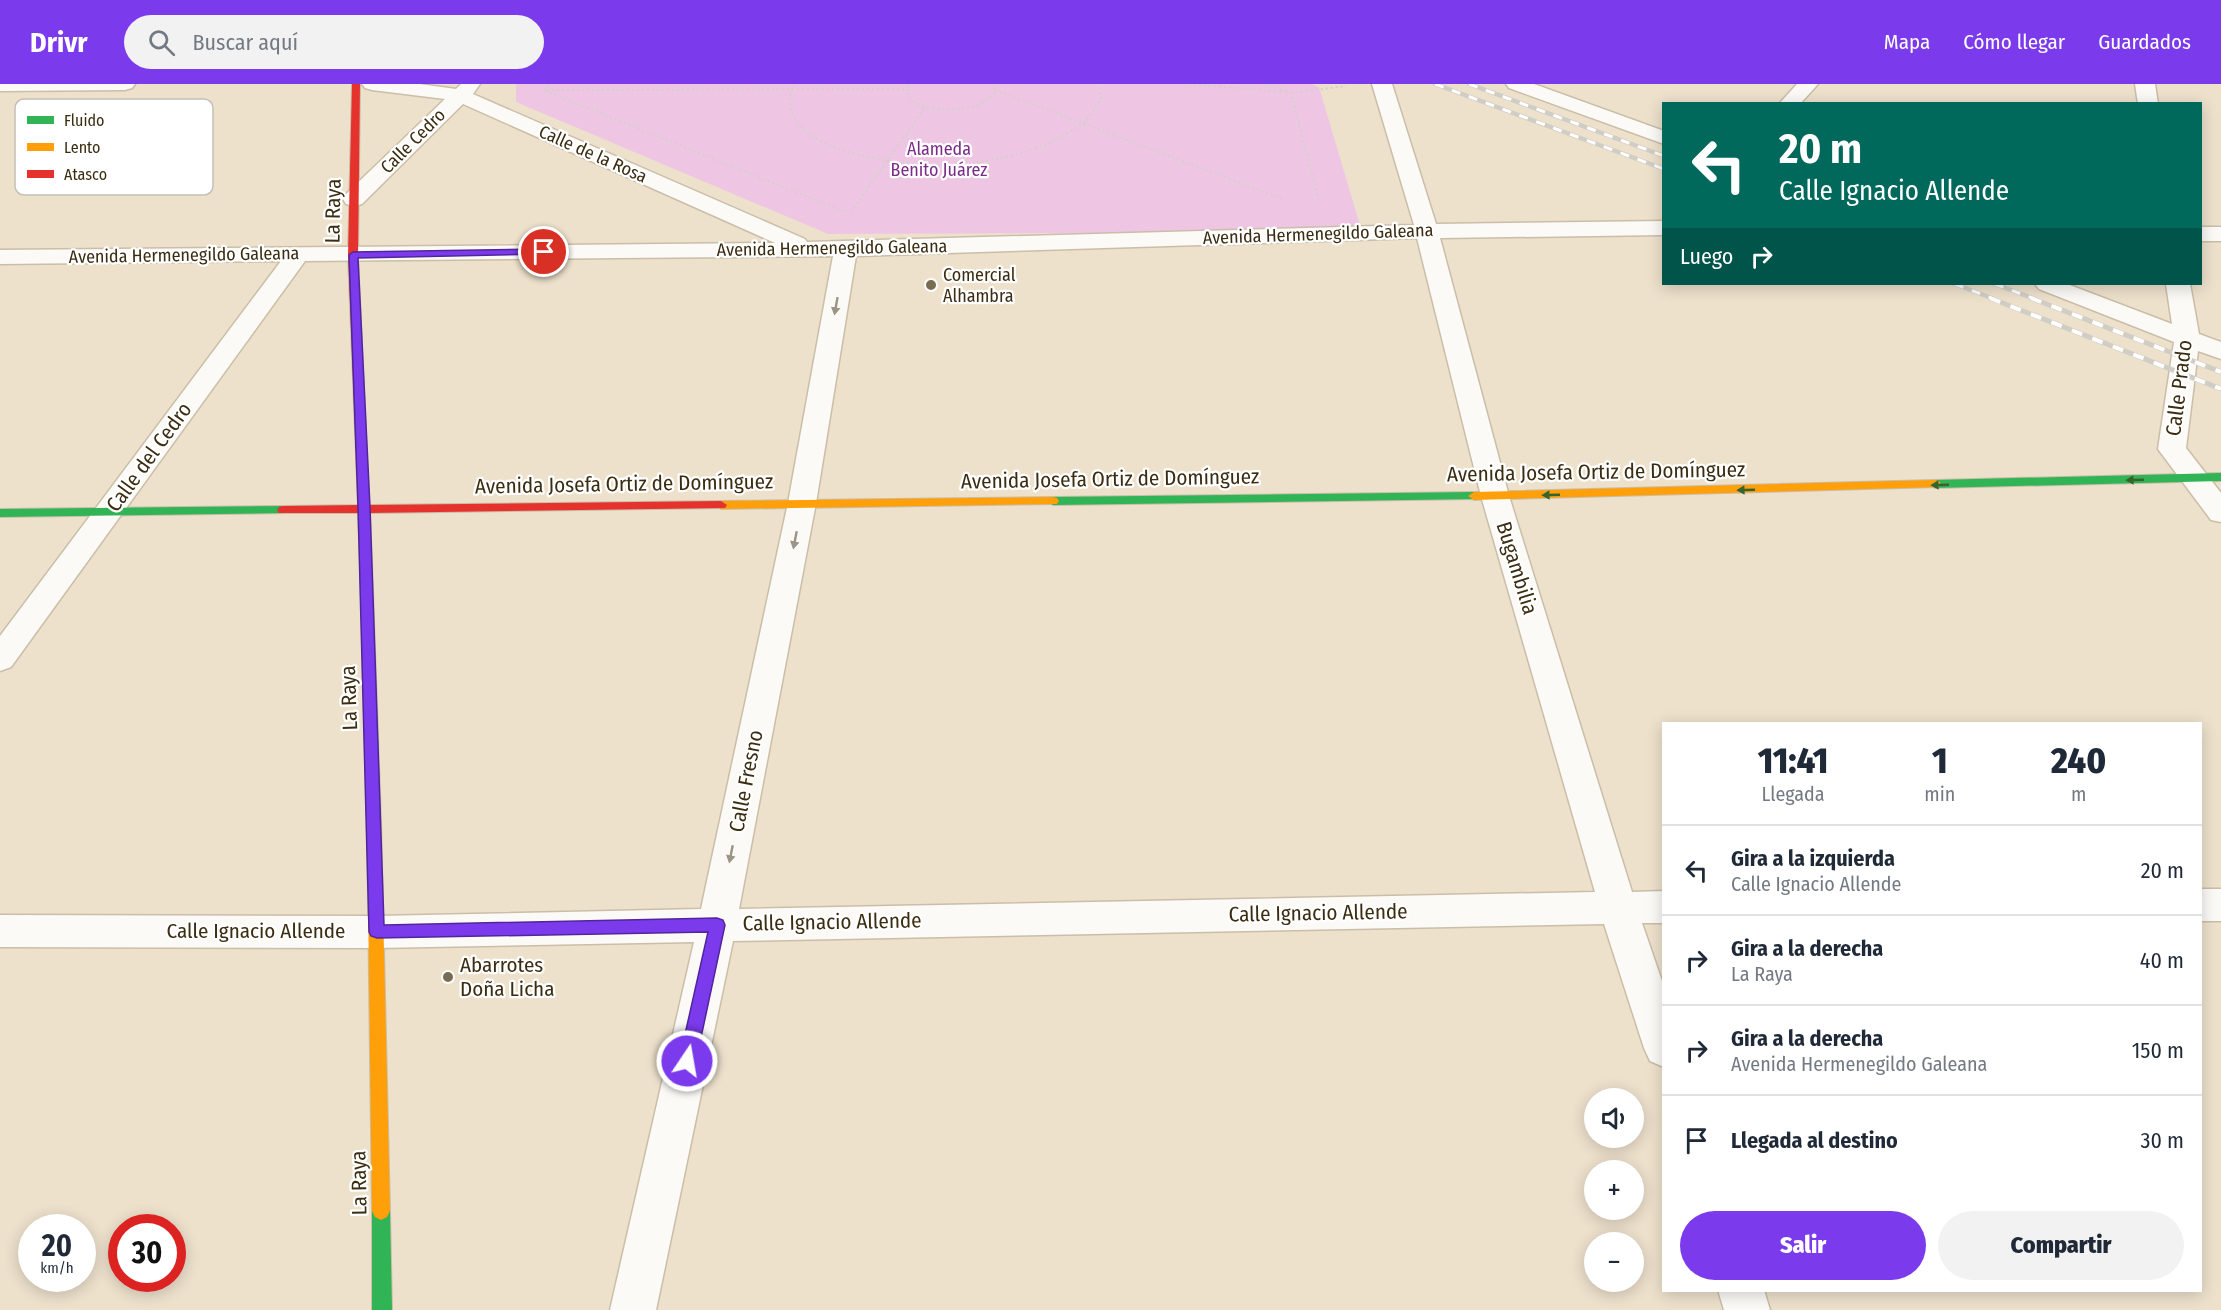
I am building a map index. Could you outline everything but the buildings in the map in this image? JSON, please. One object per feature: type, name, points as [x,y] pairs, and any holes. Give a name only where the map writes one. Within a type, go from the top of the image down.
[{"type":"street","points":[[0,85],[125,84]]},
{"type":"street","name":"La Raya","points":[[356,84],[353,255],[364,507],[377,932],[382,1310]]},
{"type":"street","name":"Calle de la Rosa","points":[[372,84],[466,90],[807,249]]},
{"type":"street","name":"Bugambilia","points":[[1382,84],[1427,231],[1495,496],[1618,908],[1662,1042]]},
{"type":"street","points":[[1516,84],[1662,137]]},
{"type":"street","points":[[1791,102],[1808,84]]},
{"type":"street","points":[[2145,84],[2148,102]]},
{"type":"street","name":"Calle Cedro","points":[[354,199],[466,90]]},
{"type":"street","name":"Avenida Hermenegildo Galeana","points":[[0,257],[846,249],[1427,231],[1662,228]]},
{"type":"street","points":[[2202,234],[2221,234]]},
{"type":"street","name":"Calle Fresno","points":[[633,1310],[717,925],[802,503],[846,249]]},
{"type":"street","name":"Calle del Cedro","points":[[0,659],[298,254]]},
{"type":"street","points":[[2050,285],[2221,351]]},
{"type":"street","name":"Calle Prado","points":[[2178,285],[2187,337],[2172,449],[2221,513]]},
{"type":"street","name":"Avenida Josefa Ortiz de Domínguez","points":[[0,513],[364,507],[1495,496],[2221,477]]},
{"type":"street","points":[[2202,905],[2221,905]]},
{"type":"street","name":"Calle Ignacio Allende","points":[[0,931],[377,932],[1662,907]]},
{"type":"street","points":[[1742,1292],[1748,1310]]},
{"type":"path","points":[[543,90],[548,84]]},
{"type":"path","points":[[794,84],[791,89],[790,111],[806,132],[838,149],[886,161],[944,165],[1000,158],[1050,143],[1084,123],[1101,99],[1099,84]]},
{"type":"path","points":[[909,84],[906,89],[907,96],[914,102],[937,109],[966,108],[988,99],[995,90],[994,84]]},
{"type":"path","points":[[1190,84],[1291,93],[1350,86]]},
{"type":"path","points":[[1266,84],[1291,93]]},
{"type":"path","points":[[543,90],[906,89]]},
{"type":"path","points":[[543,90],[850,214],[862,214]]},
{"type":"path","points":[[995,90],[1289,201]]},
{"type":"path","points":[[1291,93],[1319,202]]},
{"type":"path","points":[[850,214],[925,106]]},
{"type":"green space","name":"Alameda Benito Juárez","points":[[516,84],[1312,84],[1319,87],[1362,232],[828,234],[516,102]]},
{"type":"railway","points":[[1435,84],[1662,168]]},
{"type":"railway","points":[[1469,84],[1662,155]]},
{"type":"railway","points":[[1958,285],[1994,299]]},
{"type":"railway","points":[[1998,285],[2035,299]]},
{"type":"railway","points":[[1990,298],[2221,389]]},
{"type":"railway","points":[[2031,298],[2221,372]]},
{"type":"traffic: fast","points":[[1935,484],[2221,477]]},
{"type":"traffic: fast","points":[[1053,501],[1474,496]]},
{"type":"traffic: fast","points":[[0,513],[283,510]]},
{"type":"traffic: fast","points":[[366,563],[374,822]]},
{"type":"traffic: fast","points":[[381,1211],[382,1310]]},
{"type":"traffic: slow","points":[[1474,496],[1935,484]]},
{"type":"traffic: slow","points":[[721,505],[1053,501]]},
{"type":"traffic: slow","points":[[374,822],[381,1211]]},
{"type":"traffic: jam","points":[[356,84],[353,255],[366,563]]},
{"type":"traffic: jam","points":[[283,510],[721,505]]},
{"type":"place","name":"Comercial Alhambra","points":[[931,285]]},
{"type":"place","name":"Abarrotes Doña Licha","points":[[448,977]]},
{"type":"route","points":[[544,252],[353,255],[364,507],[377,932],[717,925],[687,1061]]}]
